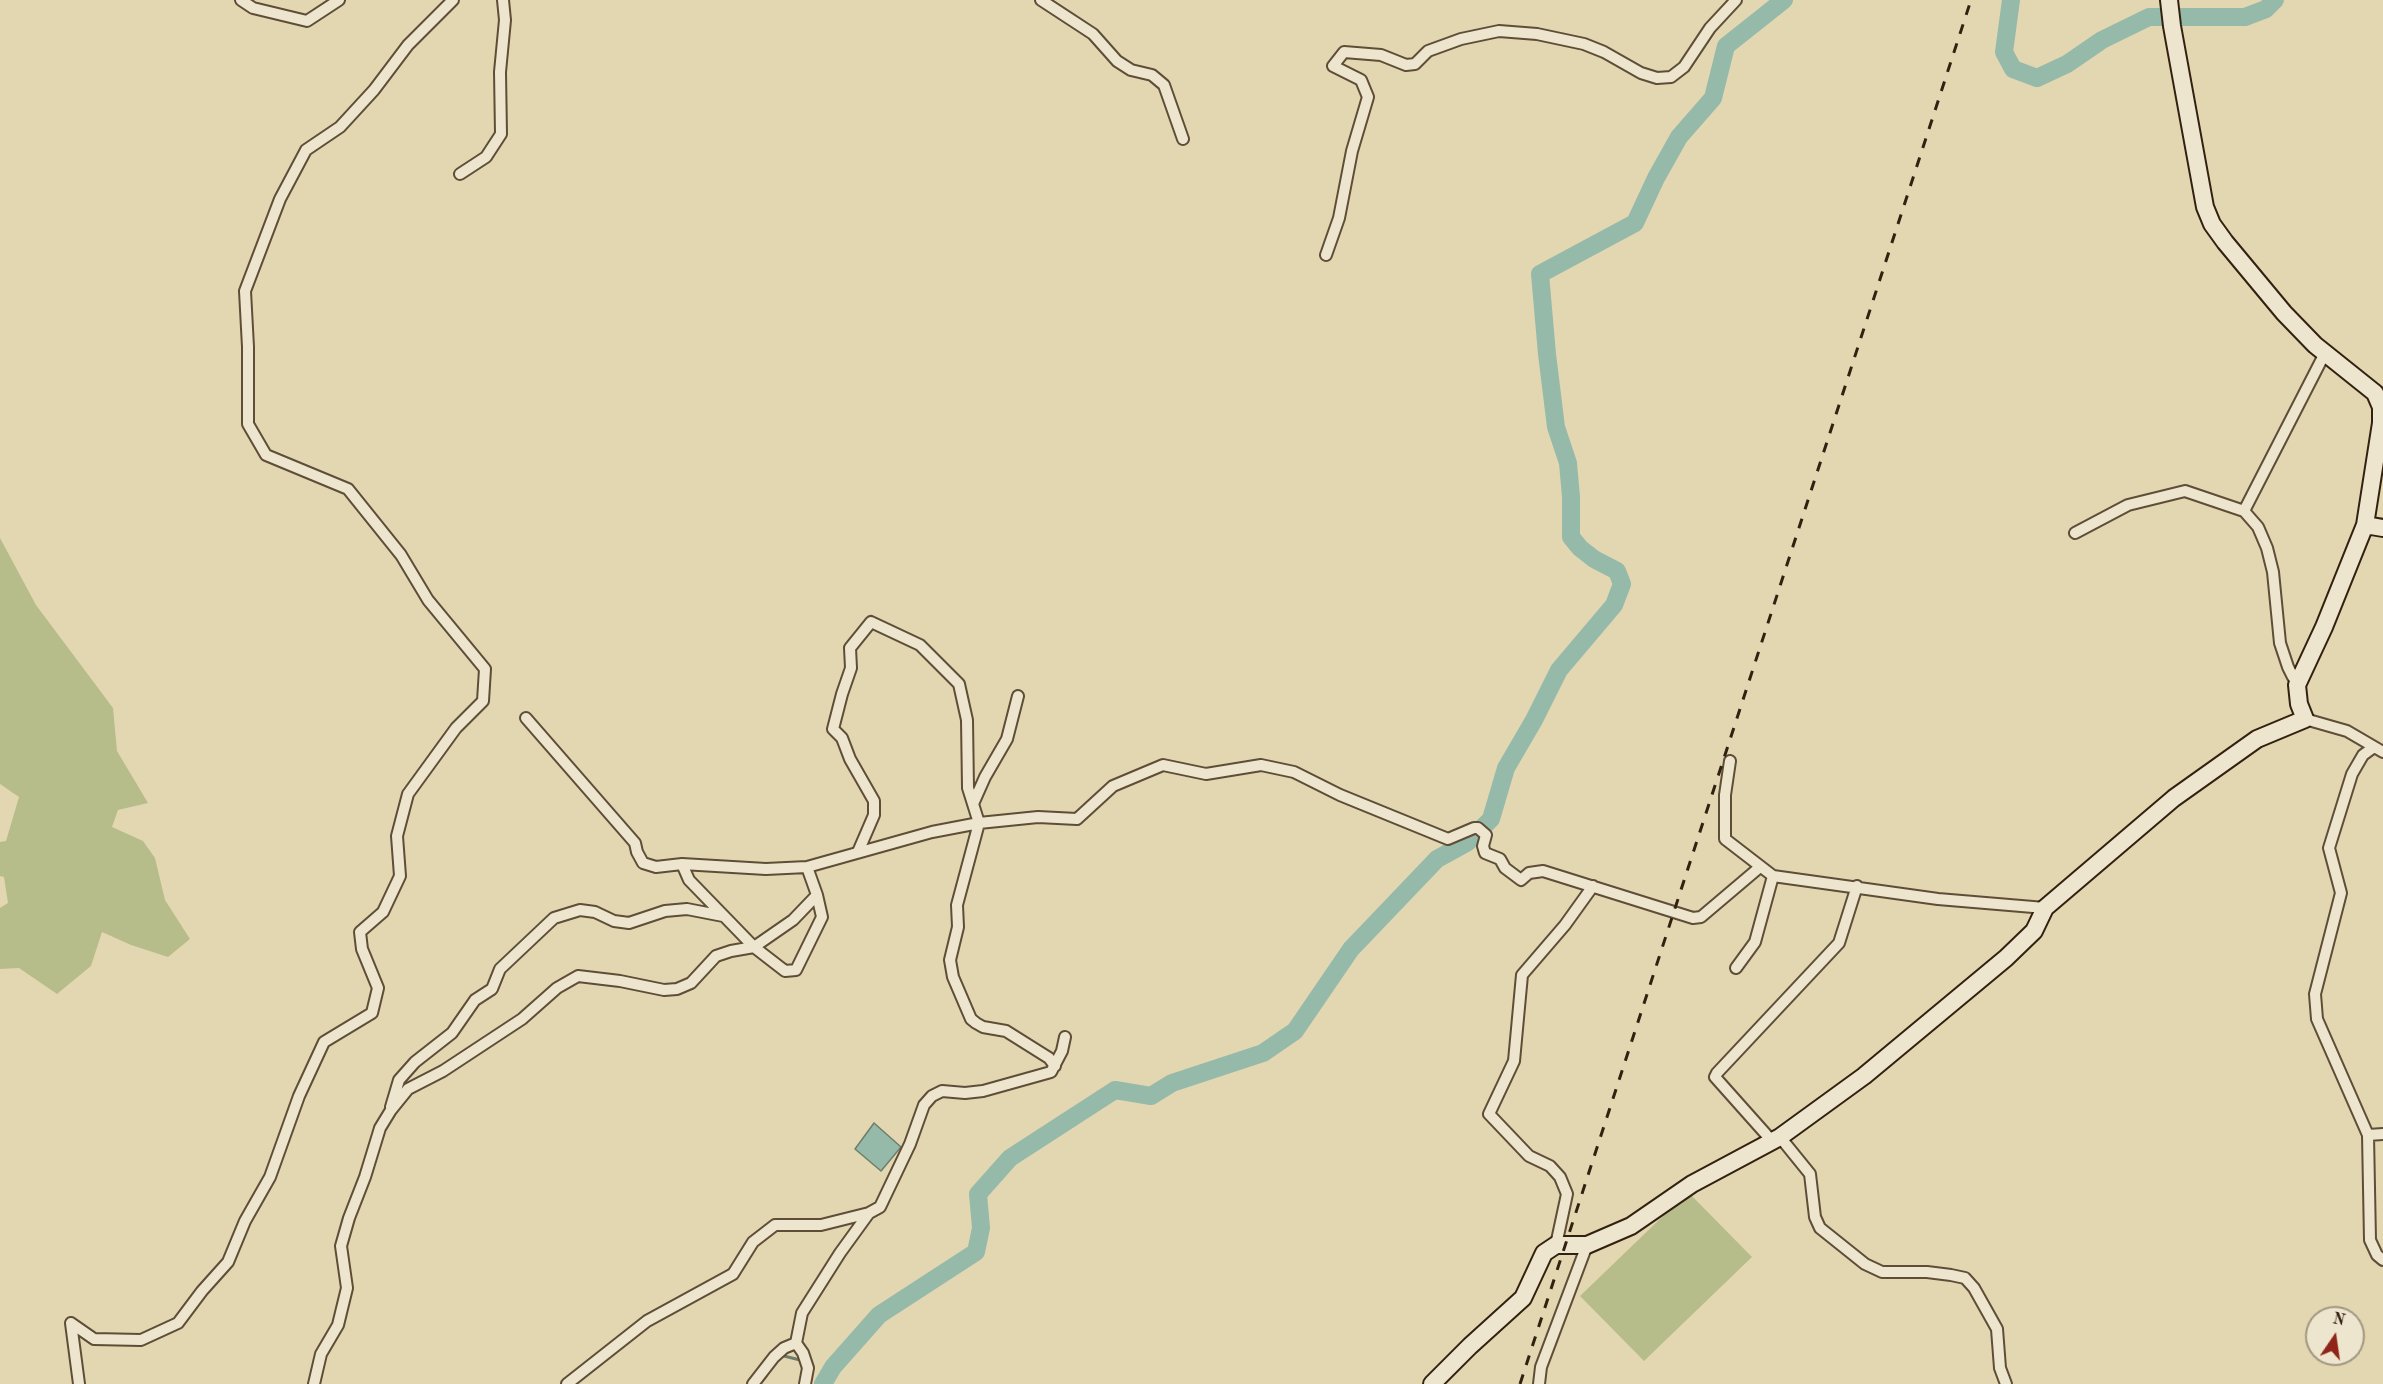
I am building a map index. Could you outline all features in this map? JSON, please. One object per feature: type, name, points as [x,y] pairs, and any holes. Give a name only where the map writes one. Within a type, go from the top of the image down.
[{"type":"street","points":[[241,0],[253,8],[307,21],[339,0]]},
{"type":"street","points":[[79,1384],[71,1323],[94,1339],[141,1340],[178,1323],[228,1262],[245,1221],[270,1177],[299,1096],[324,1042],[372,1013],[378,988],[362,949],[360,932],[383,912],[400,876],[397,836],[408,794],[456,728],[483,701],[485,669],[428,600],[401,555],[348,489],[266,455],[248,424],[248,347],[244,291],[280,200],[306,150],[340,127],[374,90],[408,45],[453,0]]},
{"type":"street","points":[[460,174],[486,157],[501,134],[500,72],[505,20],[503,0]]},
{"type":"street","points":[[1041,0],[1093,34],[1117,61],[1131,70],[1152,75],[1164,85],[1183,139]]},
{"type":"street","points":[[1326,255],[1339,218],[1352,151],[1368,97],[1361,80],[1333,66],[1344,52],[1381,56],[1406,65],[1415,64],[1428,51],[1461,39],[1499,31],[1537,34],[1584,44],[1604,52],[1641,73],[1657,78],[1671,77],[1684,67],[1710,28],[1736,0]]},
{"type":"street","points":[[2170,4],[2205,207],[2212,224],[2284,313],[2325,353],[2375,393],[2381,407],[2374,472],[2364,525],[2324,627],[2298,685],[2299,704],[2305,719]]},
{"type":"street","points":[[2244,511],[2325,353]]},
{"type":"street","points":[[2075,533],[2128,505],[2185,491],[2244,511],[2258,527],[2267,548],[2273,572],[2280,643],[2293,677],[2300,680]]},
{"type":"street","points":[[2364,525],[2383,528]]},
{"type":"street","points":[[858,852],[874,815],[874,801],[850,759],[842,738],[833,729],[851,668],[850,648],[872,622],[920,645],[959,684],[967,720],[968,788],[979,823],[957,905],[958,927],[950,960],[953,977],[970,1018],[983,1027],[1006,1031],[1049,1058],[1055,1066]]},
{"type":"street","points":[[973,804],[985,777],[1007,739],[1018,696]]},
{"type":"street","points":[[526,718],[635,843],[643,863],[656,867],[681,864],[766,869],[807,867],[932,832],[979,823],[1038,817],[1077,819],[1113,786],[1163,765],[1206,774],[1261,765],[1294,772],[1340,795],[1446,838],[1451,839],[1474,828],[1481,831],[1486,837],[1482,846],[1485,853],[1500,859],[1504,868],[1521,880],[1529,873],[1543,871],[1693,918],[1701,916],[1760,867]]},
{"type":"street","points":[[1432,1384],[1523,1298],[1544,1253],[1556,1245],[1587,1245],[1631,1226],[1692,1184],[1776,1139],[1864,1076],[2006,958],[2034,931],[2045,908],[2174,798],[2257,740],[2305,719],[2347,731],[2379,749]]},
{"type":"street","points":[[2379,749],[2363,755],[2352,774],[2329,848],[2341,893],[2315,994],[2316,1019],[2367,1134],[2370,1240],[2377,1255],[2383,1260]]},
{"type":"street","points":[[1730,761],[1725,795],[1725,839],[1773,876],[1938,899],[2045,908]]},
{"type":"street","points":[[681,864],[689,880],[754,947],[786,971],[791,972],[796,970],[822,917],[807,867]]},
{"type":"street","points":[[1736,968],[1755,942],[1773,876]]},
{"type":"street","points":[[1556,1245],[1567,1194],[1560,1177],[1550,1166],[1530,1156],[1490,1114],[1514,1061],[1522,975],[1565,925],[1593,886]]},
{"type":"street","points":[[1857,886],[1839,943],[1717,1072],[1715,1077],[1810,1174],[1815,1217],[1820,1228],[1865,1264],[1882,1272],[1927,1272],[1965,1278],[1974,1288],[1997,1329],[2000,1368],[2006,1384]]},
{"type":"street","points":[[314,1384],[321,1354],[338,1325],[347,1288],[341,1246],[380,1128],[408,1089],[443,1071],[522,1019],[557,988],[578,976],[620,981],[664,990],[677,989],[691,983],[716,956],[754,947],[794,920],[817,895]]},
{"type":"street","points":[[391,1110],[399,1080],[415,1062],[452,1033],[475,1000],[492,989],[500,969],[554,918],[580,910],[595,912],[614,921],[629,923],[665,911],[687,909],[723,916]]},
{"type":"street","points":[[567,1384],[647,1321],[733,1274],[753,1242],[775,1225],[821,1225],[869,1213],[880,1207],[910,1144],[924,1106],[932,1096],[942,1091],[965,1093],[983,1091],[1051,1072],[1062,1052],[1065,1037]]},
{"type":"street","points":[[2367,1134],[2383,1134]]},
{"type":"street","points":[[805,1384],[808,1368],[803,1353],[796,1343],[802,1313],[840,1253],[869,1213]]},
{"type":"street","points":[[1539,1384],[1541,1367],[1587,1245]]},
{"type":"street","points":[[753,1384],[774,1357],[784,1348],[796,1343]]},
{"type":"green space","points":[[0,538],[36,605],[113,708],[117,751],[148,803],[118,810],[112,827],[143,841],[155,858],[165,900],[190,939],[168,957],[131,945],[102,932],[91,966],[57,994],[19,968],[0,969],[0,908],[8,903],[4,877],[0,876],[0,842],[6,841],[19,797],[0,784]]},
{"type":"green space","points":[[1688,1192],[1752,1257],[1644,1361],[1580,1296]]},
{"type":"shaded area","points":[[874,1123],[901,1147],[881,1171],[855,1149]]},
{"type":"waterway","points":[[823,1384],[833,1367],[879,1315],[976,1252],[981,1228],[978,1194],[1010,1158],[1115,1090],[1151,1096],[1172,1083],[1263,1053],[1295,1031],[1351,949],[1437,859],[1468,842],[1491,819],[1506,768],[1559,670],[1614,605],[1622,584],[1617,571],[1594,559],[1571,537],[1568,463],[1556,427],[1540,274],[1635,223],[1656,178],[1679,137],[1713,98],[1726,46],[1784,0]]},
{"type":"waterway","points":[[2011,0],[2004,52],[2013,69],[2037,78],[2067,64],[2102,40],[2149,17],[2245,17],[2266,9],[2275,0]]},
{"type":"waterway","points":[[780,1355],[800,1360]]},
{"type":"waterway","points":[[760,1384],[766,1376]]},
{"type":"railway","points":[[1520,1384],[1971,0]]}]
